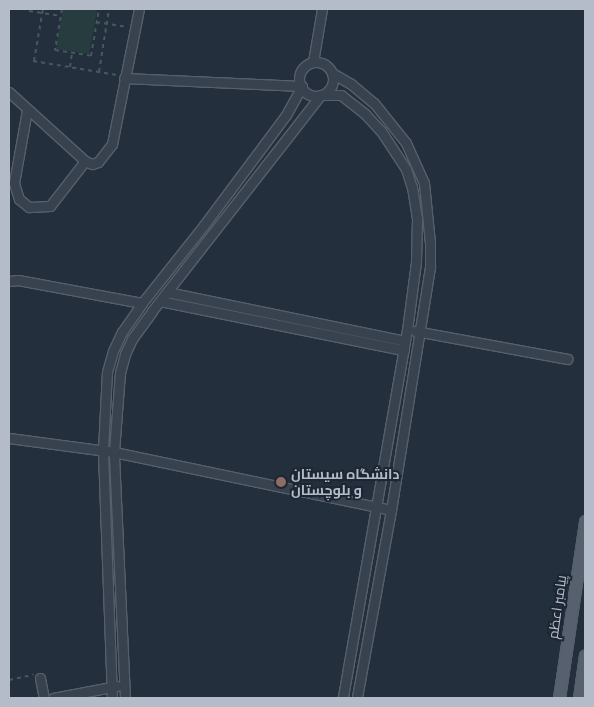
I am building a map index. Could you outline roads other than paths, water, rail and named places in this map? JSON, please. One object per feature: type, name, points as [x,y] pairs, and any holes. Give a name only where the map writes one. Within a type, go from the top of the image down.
[{"type":"main road","name":"پیامبر اعظم","points":[[559,698],[585,521]]},
{"type":"main road","points":[[579,698],[585,655]]},
{"type":"street","points":[[9,92],[85,162],[92,164],[98,162],[112,144],[139,9]]},
{"type":"street","points":[[112,698],[103,450],[108,372],[113,351],[122,332],[142,303],[204,225],[286,115],[302,86],[301,72],[312,62],[322,9]]},
{"type":"street","points":[[124,77],[302,86],[310,94],[342,95],[365,114],[395,150],[406,169],[415,203],[418,242],[405,345],[344,696],[358,698],[391,510],[430,267],[429,217],[424,183],[410,150],[393,125],[374,103],[351,84],[332,73],[322,63],[312,62]]},
{"type":"street","points":[[125,698],[114,452],[120,373],[125,354],[132,339],[160,301],[321,95],[332,84],[332,73]]},
{"type":"street","points":[[27,110],[14,183],[19,198],[29,207],[50,206],[85,162]]},
{"type":"street","points":[[9,281],[18,280],[142,303]]},
{"type":"street","points":[[167,292],[405,345]]},
{"type":"street","points":[[160,301],[405,345]]},
{"type":"street","points":[[407,330],[567,360]]},
{"type":"street","points":[[113,351],[125,354]]},
{"type":"street","points":[[9,438],[114,452],[391,510]]},
{"type":"street","points":[[38,677],[44,698]]},
{"type":"street","points":[[53,698],[124,686]]},
{"type":"place","name":"دانشگاه سیستان و بلوچستان","points":[[281,482]]}]
